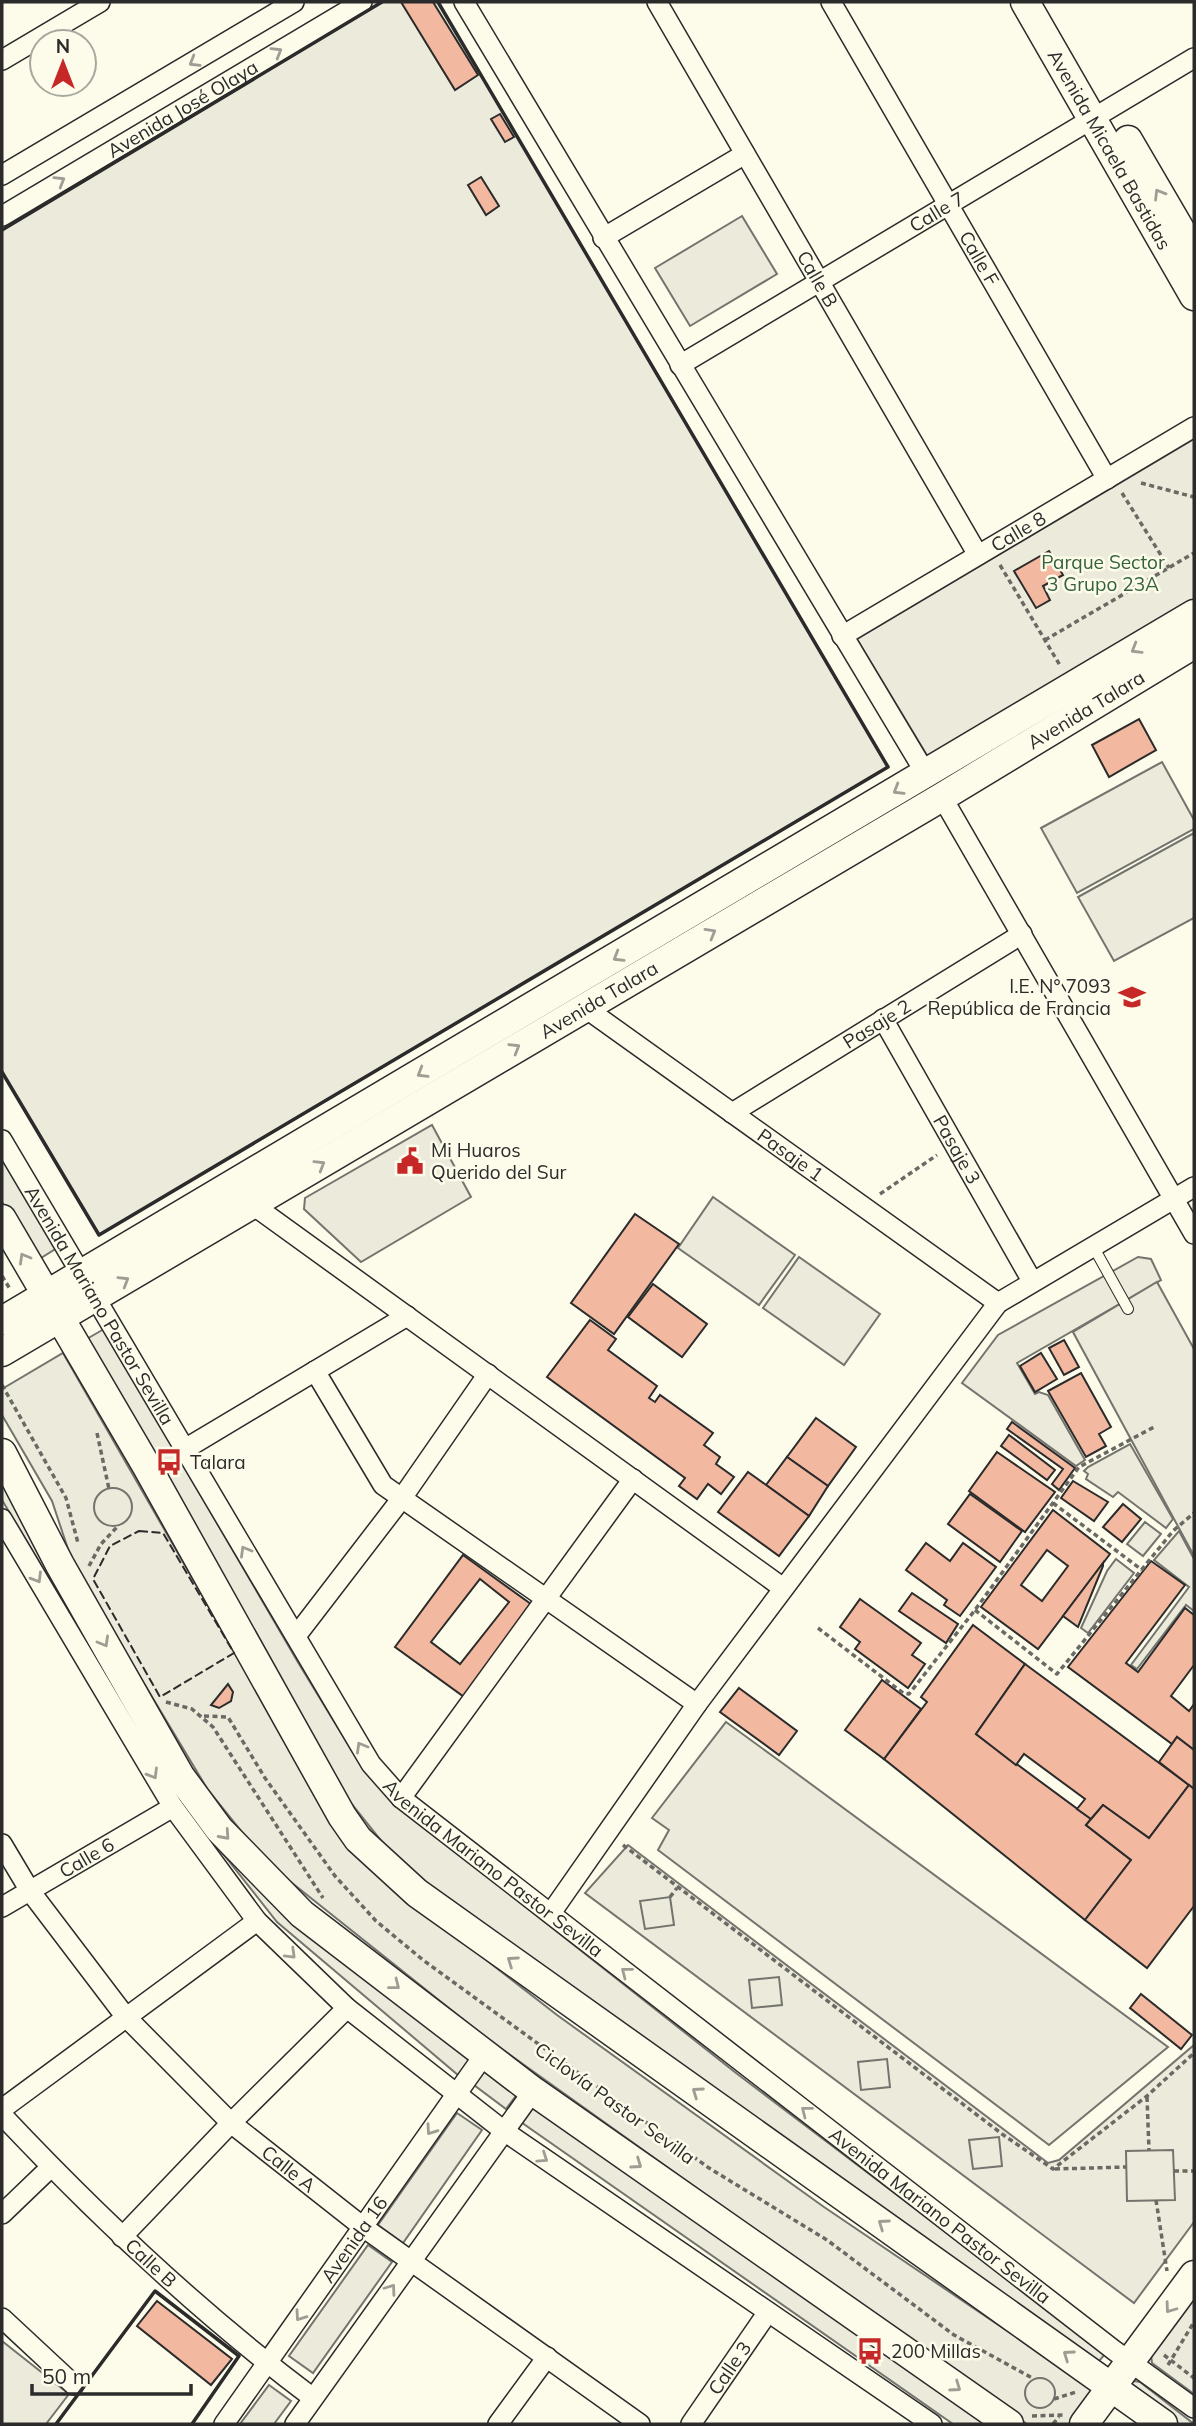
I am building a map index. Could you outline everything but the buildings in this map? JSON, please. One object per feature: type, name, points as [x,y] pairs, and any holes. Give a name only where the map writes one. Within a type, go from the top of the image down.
[{"type":"street","points":[[2,60],[100,2]]},
{"type":"street","name":"Avenida José Olaya","points":[[2,175],[294,2]]},
{"type":"street","name":"Avenida José Olaya","points":[[2,216],[362,2]]},
{"type":"street","points":[[464,2],[926,774]]},
{"type":"street","name":"Calle B","points":[[657,2],[819,281],[984,552]]},
{"type":"street","name":"Calle F","points":[[831,2],[1109,478]]},
{"type":"street","name":"Avenida Micaela Bastidas","points":[[1025,2],[1194,253]]},
{"type":"street","name":"Avenida Micaela Bastidas","points":[[1046,2],[1194,296]]},
{"type":"street","points":[[225,43],[242,73]]},
{"type":"street","name":"Calle 7","points":[[680,365],[1194,58]]},
{"type":"street","points":[[603,238],[745,154]]},
{"type":"street","name":"Calle 8","points":[[842,636],[1194,427]]},
{"type":"street","name":"Avenida Talara","points":[[2,1321],[1194,614]]},
{"type":"street","name":"Avenida Talara","points":[[2,1352],[61,1320],[584,1007],[942,797],[1194,644]]},
{"type":"street","points":[[942,797],[1194,1234]]},
{"type":"street","name":"Pasaje 2","points":[[732,1113],[1022,934]]},
{"type":"street","name":"Pasaje 1","points":[[584,1007],[998,1303]]},
{"type":"street","name":"Pasaje 3","points":[[883,1020],[1032,1281]]},
{"type":"street","name":"Avenida Mariano Pastor Sevilla","points":[[2,1140],[94,1300],[185,1448],[371,1764],[401,1798],[1194,2408]]},
{"type":"street","points":[[551,1913],[697,1704],[998,1303],[1194,1187]]},
{"type":"street","points":[[253,1205],[783,1588]]},
{"type":"street","name":"Avenida Mariano Pastor Sevilla","points":[[2,1219],[146,1465],[342,1816],[358,1839],[384,1866],[428,1902],[1163,2424]]},
{"type":"street","points":[[185,1448],[407,1316]]},
{"type":"street","points":[[315,1371],[383,1485],[697,1704]]},
{"type":"street","points":[[296,1636],[402,1498],[488,1374]]},
{"type":"street","points":[[2,1453],[60,1565],[180,1776],[219,1829],[302,1914],[533,2091],[1020,2420]]},
{"type":"street","points":[[401,1798],[633,1479]]},
{"type":"street","points":[[4,1528],[173,1807],[257,1922],[347,2008],[504,2131],[932,2424]]},
{"type":"street","name":"Calle 6","points":[[2,1907],[173,1807]]},
{"type":"street","name":"Calle A","points":[[2,1844],[30,1891],[125,2016],[231,2123],[363,2227],[640,2424]]},
{"type":"street","points":[[2,2109],[125,2016],[257,1922]]},
{"type":"street","points":[[122,2237],[231,2123],[347,2008]]},
{"type":"street","name":"Avenida 16","points":[[224,2424],[484,2054]]},
{"type":"street","points":[[295,2424],[533,2091]]},
{"type":"street","name":"Calle B","points":[[2,2115],[122,2237],[267,2363],[313,2398]]},
{"type":"street","points":[[2,2214],[51,2167]]},
{"type":"street","points":[[1077,2420],[1112,2386],[1182,2278]]},
{"type":"street","name":"Calle 3","points":[[691,2424],[768,2312]]},
{"type":"street","points":[[2,2318],[74,2385]]},
{"type":"street","points":[[498,2424],[547,2357]]},
{"type":"lane","points":[[1093,1246],[1129,1309]]},
{"type":"path","points":[[1109,478],[1169,568]]},
{"type":"path","points":[[1132,481],[1194,497]]},
{"type":"path","points":[[984,552],[1045,640],[1073,686]]},
{"type":"path","points":[[1045,640],[1194,553]]},
{"type":"path","points":[[862,1206],[953,1144]]},
{"type":"path","points":[[2,1385],[65,1498],[79,1547]]},
{"type":"path","points":[[94,1425],[109,1489]]},
{"type":"path","points":[[818,1628],[903,1693],[909,1694],[975,1610],[1079,1466],[1154,1427]]},
{"type":"path","points":[[1053,1503],[1142,1570]]},
{"type":"path","points":[[975,1610],[1057,1674],[1173,1531],[1194,1513]]},
{"type":"path","points":[[82,1560],[86,1572],[101,1544],[118,1526]]},
{"type":"path","points":[[326,1901],[213,1727],[202,1716],[228,1717],[265,1778],[335,1876],[376,1921],[423,1960],[709,2168],[827,2240],[954,2335],[1034,2379]]},
{"type":"path","points":[[608,1832],[1000,2136],[1053,2169],[1126,2167]]},
{"type":"path","points":[[670,1897],[677,1888]]},
{"type":"path","points":[[779,1977],[785,1970]]},
{"type":"path","points":[[887,2059],[893,2052]]},
{"type":"path","points":[[1053,2169],[1147,2096],[1194,2053]]},
{"type":"path","points":[[1147,2096],[1149,2150]]},
{"type":"path","points":[[1174,2171],[1194,2171]]},
{"type":"path","points":[[1156,2200],[1182,2278]]},
{"type":"path","points":[[1054,2399],[1082,2390]]},
{"type":"path","points":[[1020,2420],[1077,2420]]},
{"type":"path","points":[[1053,2424],[1077,2420]]},
{"type":"green space","points":[[382,2],[438,2],[888,767],[99,1235],[2,1072],[2,230]]},
{"type":"green space","points":[[742,216],[777,274],[690,326],[655,268]]},
{"type":"green space","name":"Parque Sector 3 Grupo 23A","points":[[1194,439],[1194,599],[928,757],[857,639]]},
{"type":"green space","points":[[1162,762],[1194,820],[1194,829],[1077,893],[1041,828]]},
{"type":"green space","points":[[1194,833],[1194,918],[1114,961],[1078,897]]},
{"type":"green space","name":"Mi Huaros Querido del Sur","points":[[432,1125],[471,1197],[361,1262],[304,1209],[305,1198]]},
{"type":"green space","points":[[2,1155],[57,1248],[36,1261],[2,1202]]},
{"type":"green space","points":[[713,1197],[795,1255],[759,1305],[678,1248]]},
{"type":"green space","points":[[799,1257],[880,1314],[844,1365],[763,1308]]},
{"type":"green space","points":[[1138,1257],[1151,1259],[1161,1280],[1017,1363],[1035,1394],[1039,1392],[1048,1395],[1085,1460],[1076,1466],[962,1383],[998,1335]]},
{"type":"green space","points":[[104,1329],[299,1664],[352,1751],[372,1777],[455,1851],[736,2073],[1106,2353],[1094,2367],[509,1951],[395,1858],[350,1802],[85,1340]]},
{"type":"green space","points":[[63,1353],[319,1799],[395,1889],[557,2015],[824,2207],[1099,2393],[1074,2424],[1027,2424],[489,2040],[267,1863],[208,1790],[74,1567],[52,1501],[2,1415],[2,1389]]},
{"type":"green space","points":[[1130,1444],[1173,1519],[1166,1528],[1118,1492],[1113,1497],[1086,1479],[1088,1474],[1084,1471],[1088,1467]]},
{"type":"green space","points":[[2,1467],[83,1635],[2,1500]]},
{"type":"green space","points":[[1145,1522],[1161,1534],[1143,1556],[1127,1544]]},
{"type":"green space","points":[[1179,1531],[1194,1559],[1194,1611],[1186,1605],[1137,1669],[1131,1665],[1189,1587],[1154,1560]]},
{"type":"green space","points":[[1116,1559],[1134,1573],[1088,1633],[1081,1628],[1107,1571]]},
{"type":"green space","points":[[186,1807],[474,2058],[458,2075],[277,1922]]},
{"type":"green space","points":[[628,1845],[1048,2163],[1059,2160],[1194,2045],[1194,2222],[1134,2303],[585,1893]]},
{"type":"green space","points":[[486,2069],[518,2093],[506,2109],[474,2085]]},
{"type":"green space","points":[[531,2102],[991,2424],[953,2424],[518,2120]]},
{"type":"green space","points":[[457,2113],[482,2130],[403,2243],[378,2225]]},
{"type":"green space","points":[[368,2245],[392,2262],[313,2373],[289,2356]]},
{"type":"green space","points":[[1194,2296],[1194,2394],[1152,2363],[1151,2355]]},
{"type":"green space","points":[[2,2341],[69,2394],[46,2424],[2,2424]]},
{"type":"green space","points":[[1140,2382],[1194,2424],[1175,2424],[1132,2394],[1131,2383]]},
{"type":"green space","points":[[269,2385],[291,2401],[274,2424],[240,2424]]},
{"type":"shaded area","points":[[1157,1282],[1194,1349],[1194,1556],[1073,1332]]},
{"type":"shaded area","points":[[113,1488],[127,1493],[132,1507],[127,1521],[113,1526],[99,1521],[94,1507],[99,1493]]},
{"type":"shaded area","points":[[726,1722],[1168,2047],[1049,2145],[658,1850],[669,1830],[652,1818]]},
{"type":"shaded area","points":[[670,1897],[674,1925],[645,1929],[640,1901]]},
{"type":"shaded area","points":[[779,1977],[782,2005],[752,2008],[749,1980]]},
{"type":"shaded area","points":[[887,2059],[890,2087],[861,2090],[858,2062]]},
{"type":"shaded area","points":[[999,2137],[1002,2166],[973,2169],[969,2140]]},
{"type":"shaded area","points":[[1173,2150],[1175,2200],[1127,2201],[1126,2151]]},
{"type":"shaded area","points":[[1040,2378],[1051,2382],[1055,2393],[1051,2404],[1040,2408],[1029,2404],[1025,2393],[1029,2382]]},
{"type":"fence","points":[[139,1531],[163,1533],[234,1653],[160,1697],[93,1579],[110,1546],[139,1531]]},
{"type":"wall","points":[[2,230],[382,2]]},
{"type":"wall","points":[[2,1072],[99,1235],[888,767],[438,2]]},
{"type":"wall","points":[[56,2424],[155,2291],[239,2356],[192,2424]]},
{"type":"place","name":"I.E. N° 7093 República de Francia","points":[[1132,997]]},
{"type":"place","name":"Mi Huaros Querido del Sur","points":[[410,1161]]},
{"type":"place","name":"Talara","points":[[169,1462]]},
{"type":"place","name":"200 Millas","points":[[870,2351]]}]
